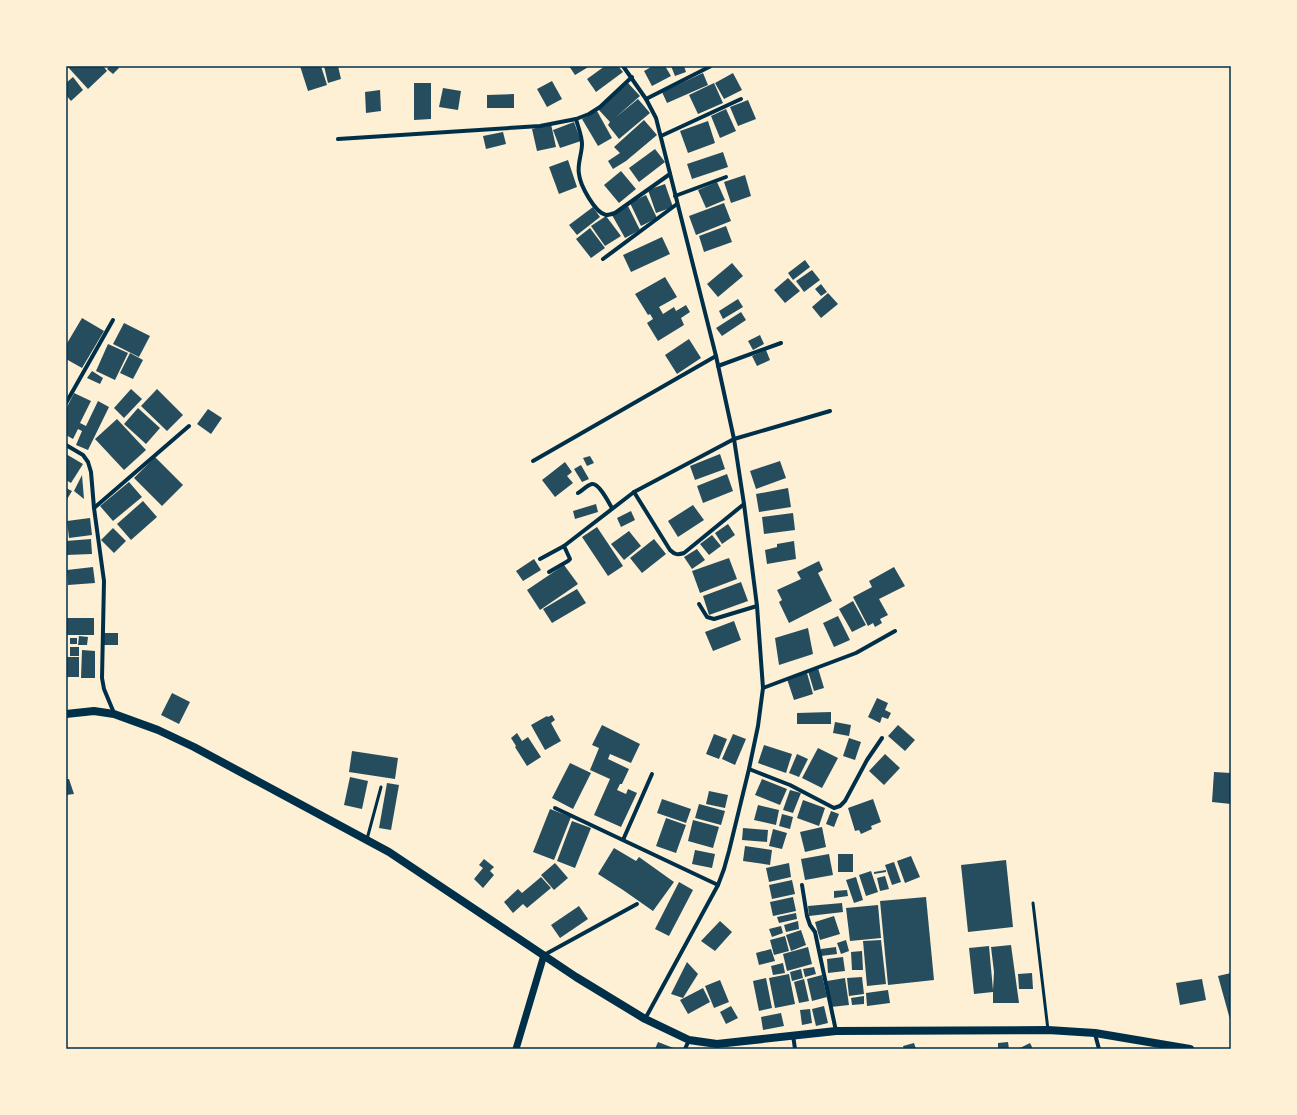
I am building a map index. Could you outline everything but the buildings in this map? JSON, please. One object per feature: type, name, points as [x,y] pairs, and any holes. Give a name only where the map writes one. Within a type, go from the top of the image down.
[{"type":"main road","points":[[66,714],[94,711],[114,714],[158,730],[194,747],[389,852],[576,977],[645,1019],[690,1040],[717,1044],[836,1031],[1048,1030],[1095,1033],[1190,1049]]},
{"type":"street","points":[[623,66],[646,99],[656,118],[716,356],[734,439],[744,504],[757,606],[763,688],[758,726],[749,769],[724,869],[718,885],[645,1019]]},
{"type":"street","points":[[646,99],[711,66]]},
{"type":"street","points":[[338,139],[540,126],[576,120],[600,107],[632,77]]},
{"type":"street","points":[[661,136],[742,99]]},
{"type":"street","points":[[576,120],[582,145],[579,162],[579,175],[588,197],[600,212],[606,215],[615,213],[670,174]]},
{"type":"street","points":[[676,196],[726,178]]},
{"type":"street","points":[[603,260],[677,204]]},
{"type":"street","points":[[66,403],[113,320]]},
{"type":"street","points":[[718,366],[781,343]]},
{"type":"street","points":[[533,460],[716,356]]},
{"type":"street","points":[[540,559],[564,546],[634,492],[734,439],[830,411]]},
{"type":"street","points":[[94,508],[189,426]]},
{"type":"street","points":[[66,445],[83,455],[88,462],[91,472],[94,508],[104,581],[102,678],[104,689],[114,714]]},
{"type":"street","points":[[578,493],[591,484],[595,484],[599,487],[612,508]]},
{"type":"street","points":[[634,492],[670,550],[674,554],[679,555],[684,553],[744,504]]},
{"type":"street","points":[[549,572],[570,559],[564,546]]},
{"type":"street","points":[[699,604],[707,617],[714,618],[757,606]]},
{"type":"street","points":[[763,688],[856,653],[895,631]]},
{"type":"street","points":[[749,769],[790,785],[834,808],[840,806],[845,800],[866,760],[882,738]]},
{"type":"street","points":[[623,840],[652,774]]},
{"type":"street","points":[[555,808],[718,885]]},
{"type":"street","points":[[802,885],[807,916],[810,925],[815,932],[836,1031]]},
{"type":"street","points":[[516,1049],[544,955],[637,904]]},
{"type":"street","points":[[1095,1033],[1099,1049]]},
{"type":"street","points":[[793,1035],[795,1049]]},
{"type":"street","points":[[685,1049],[690,1040]]},
{"type":"lane","points":[[366,840],[381,787]]},
{"type":"lane","points":[[1033,903],[1048,1030]]}]
